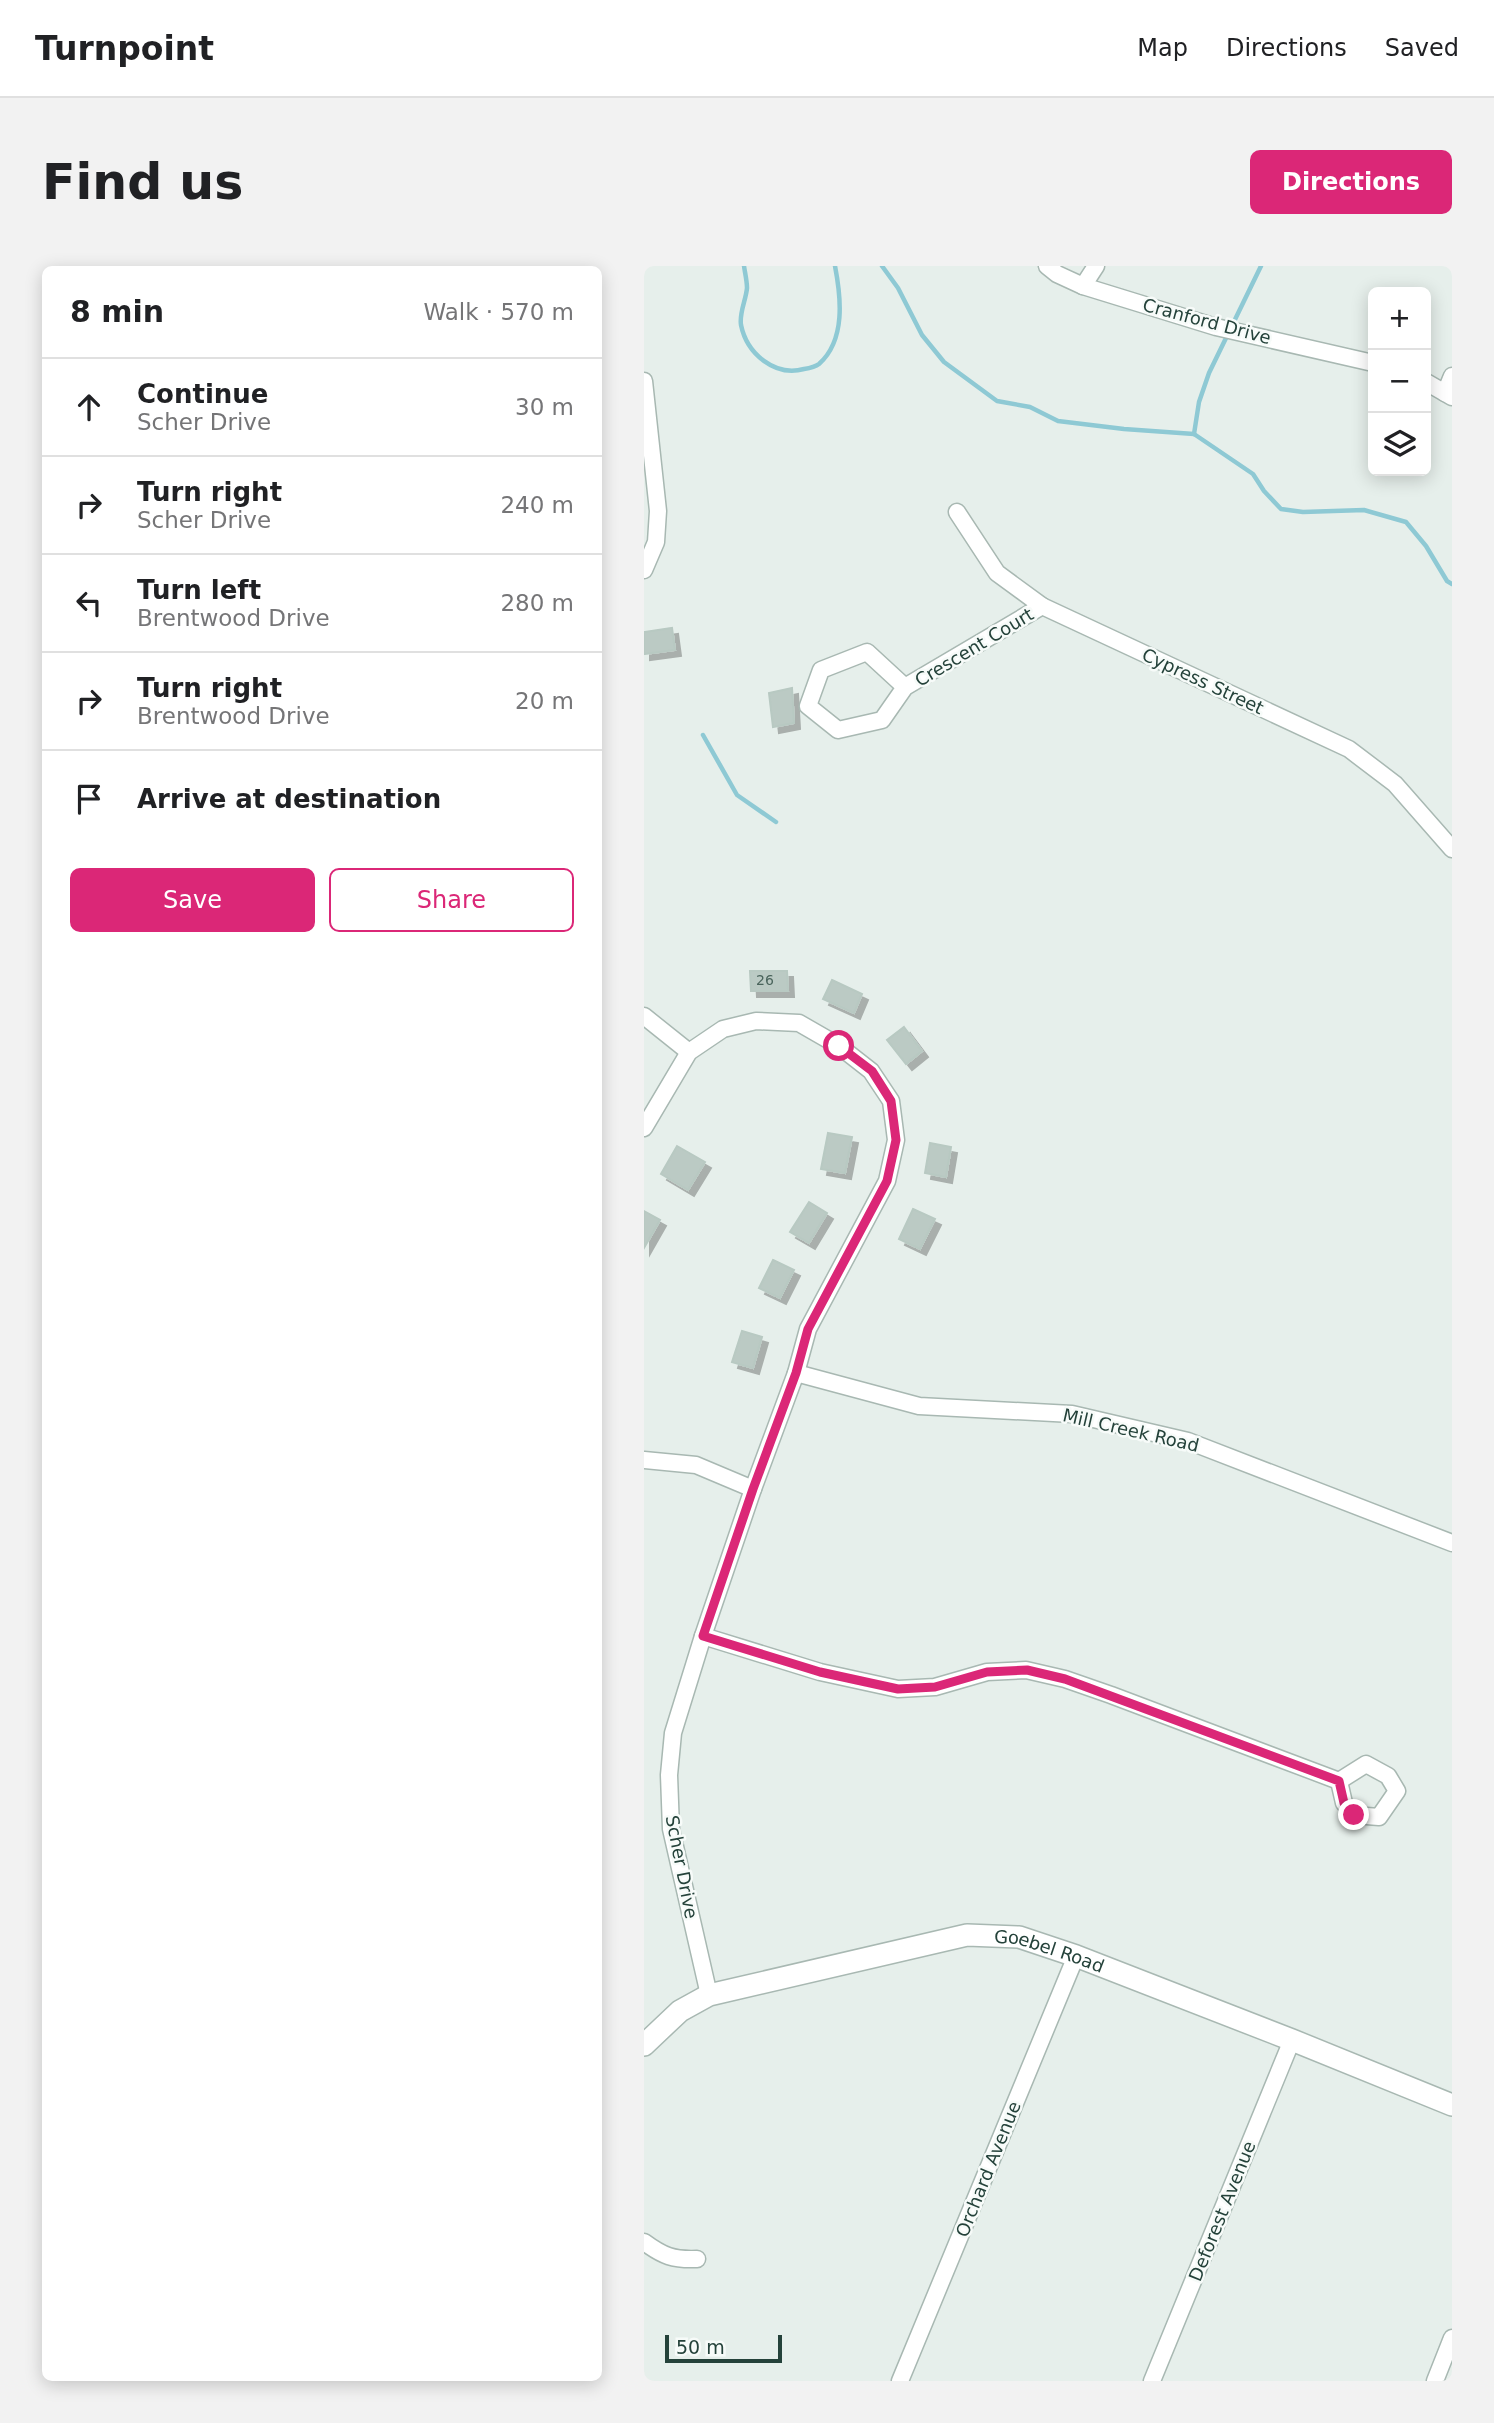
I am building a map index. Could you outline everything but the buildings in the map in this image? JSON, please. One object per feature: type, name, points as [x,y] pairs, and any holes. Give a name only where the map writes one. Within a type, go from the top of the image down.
[{"type":"street","name":"Cranford Drive","points":[[1046,266],[1083,286],[1219,327],[1368,362]]},
{"type":"street","points":[[1083,286],[1096,266]]},
{"type":"street","points":[[1431,385],[1448,395],[1452,376]]},
{"type":"street","points":[[644,381],[658,511],[656,542],[644,570]]},
{"type":"street","name":"Cypress Street","points":[[957,512],[997,573],[1042,606],[1349,749],[1395,784],[1452,849]]},
{"type":"street","name":"Crescent Court","points":[[905,687],[867,652],[821,670],[808,706],[838,730],[882,720],[905,687],[1042,606]]},
{"type":"street","points":[[644,1016],[689,1052]]},
{"type":"street","name":"Scher Drive","points":[[644,1128],[689,1052],[723,1029],[756,1021],[799,1023],[839,1046],[872,1071],[891,1101],[896,1140],[887,1181],[808,1329],[796,1373],[753,1489],[673,1733],[669,1775],[671,1829],[709,1996]]},
{"type":"street","name":"Mill Creek Road","points":[[796,1373],[919,1406],[1072,1413],[1188,1441],[1452,1543]]},
{"type":"street","points":[[644,1460],[696,1465],[753,1489]]},
{"type":"street","points":[[703,1636],[820,1672],[898,1689],[935,1687],[987,1672],[1027,1670],[1065,1679],[1111,1695],[1339,1781]]},
{"type":"street","name":"Goebel Road","points":[[644,2045],[681,2011],[709,1996],[967,1935],[1019,1937],[1076,1956],[1452,2105]]},
{"type":"street","name":"Orchard Avenue","points":[[900,2381],[1076,1956]]},
{"type":"street","name":"Deforest Avenue","points":[[1152,2381],[1292,2040]]},
{"type":"street","points":[[644,2242],[657,2252],[676,2260],[696,2259]]},
{"type":"street","points":[[1434,2381],[1452,2338]]},
{"type":"waterway","points":[[744,266],[747,288],[741,320],[744,336],[764,361],[783,370],[793,371],[819,364],[834,343],[838,331],[840,304],[835,266]]},
{"type":"waterway","points":[[882,266],[898,288],[922,335],[944,362],[997,401],[1030,407],[1058,421],[1194,434]]},
{"type":"waterway","points":[[1194,434],[1199,402],[1209,373],[1261,266]]},
{"type":"waterway","points":[[1194,434],[1253,474],[1281,509],[1303,512],[1364,510],[1406,522],[1426,546],[1447,581],[1452,584]]},
{"type":"waterway","points":[[703,735],[737,795],[776,822]]},
{"type":"route","points":[[839,1046],[872,1071],[891,1101],[896,1140],[887,1181],[808,1329],[796,1373],[703,1636],[820,1672],[898,1689],[935,1687],[987,1672],[1027,1670],[1065,1679],[1339,1781],[1344,1803],[1354,1815]]}]
